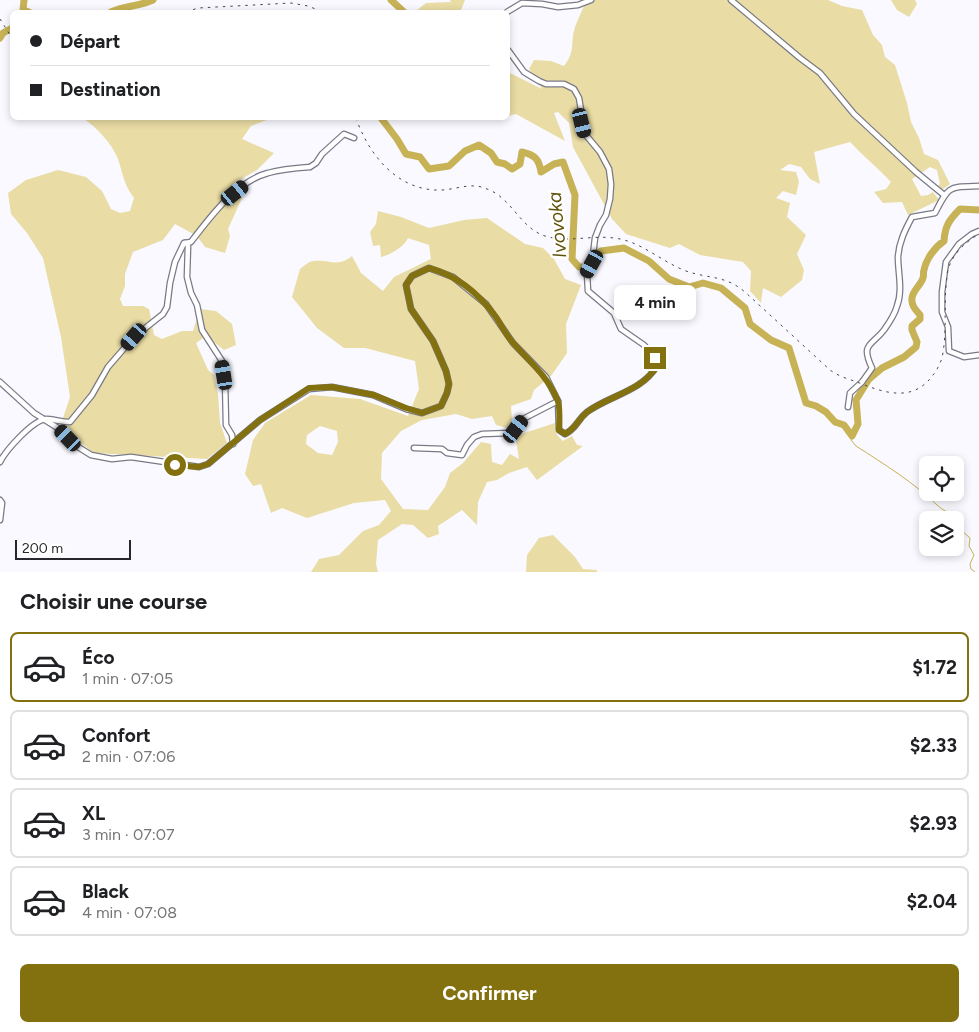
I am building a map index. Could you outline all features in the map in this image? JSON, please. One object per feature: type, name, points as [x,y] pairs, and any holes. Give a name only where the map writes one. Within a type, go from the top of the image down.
[{"type":"street","points":[[510,10],[522,4],[542,4],[558,7],[578,5],[591,0]]},
{"type":"street","points":[[731,0],[820,74],[854,114],[916,172],[944,195]]},
{"type":"street","points":[[0,382],[34,413],[61,430],[75,445],[91,455],[112,459],[131,457],[199,467],[208,464],[260,420],[309,388],[332,387],[374,395],[422,413],[441,406],[449,384],[446,371],[433,341],[411,309],[406,285],[412,276],[429,268],[453,276],[486,304],[513,343],[546,377],[558,401],[559,430],[565,434],[573,430],[584,414],[632,389],[651,375],[657,366],[655,358],[644,345],[621,330],[614,313],[588,291],[587,274],[592,264],[595,238],[606,215],[611,184],[609,169],[600,152],[585,134],[579,98],[574,89],[564,84],[546,84],[524,72],[510,53]]},
{"type":"street","points":[[184,243],[191,242],[226,200],[252,180],[267,173],[310,167],[344,134],[354,138]]},
{"type":"street","points":[[848,407],[850,393],[862,382],[872,368],[867,351],[872,340],[885,329],[897,309],[900,281],[898,257],[902,235],[912,217],[935,213],[944,195],[954,187],[979,186]]},
{"type":"street","points":[[979,231],[965,239],[948,258],[945,266],[942,292],[942,312],[948,327],[949,351],[964,357],[979,355]]},
{"type":"street","points":[[0,462],[14,443],[28,429],[45,419],[70,422],[92,395],[108,367],[134,337],[164,314],[175,262],[184,243]]},
{"type":"street","points":[[184,243],[188,245],[187,276],[191,293],[197,305],[202,330],[222,361],[226,425],[232,435],[233,444]]},
{"type":"street","points":[[414,448],[442,449],[447,453],[462,455],[474,437],[482,434],[510,433],[516,429],[523,419],[558,401]]},
{"type":"street","points":[[0,500],[2,503],[0,520]]},
{"type":"shaded area","points":[[450,0],[465,0],[461,10],[417,10],[426,3],[451,2]]},
{"type":"shaded area","points":[[586,0],[828,0],[842,6],[862,10],[873,35],[882,45],[885,57],[895,65],[911,122],[924,154],[938,160],[950,184],[942,190],[937,187],[940,184],[937,170],[930,167],[912,179],[921,196],[933,192],[939,200],[908,215],[902,202],[883,203],[874,192],[886,189],[891,182],[850,142],[814,152],[820,184],[810,179],[801,167],[789,164],[780,170],[796,172],[799,182],[796,195],[783,191],[776,198],[790,203],[787,217],[806,235],[797,254],[804,270],[802,280],[781,297],[763,288],[761,303],[750,291],[751,271],[743,262],[700,255],[679,244],[670,248],[626,234],[612,219],[573,147],[569,123],[558,112],[554,113],[565,141],[516,114],[510,116],[510,73],[542,89],[529,69],[534,60],[551,61],[564,66],[570,56],[575,27]]},
{"type":"shaded area","points":[[891,0],[915,0],[917,4],[909,17],[897,10]]},
{"type":"shaded area","points":[[86,120],[267,120],[251,126],[242,139],[274,153],[257,170],[236,182],[242,198],[228,229],[230,236],[225,253],[205,247],[197,236],[175,224],[163,240],[133,252],[125,274],[125,286],[120,299],[123,306],[143,306],[149,309],[154,335],[162,339],[182,331],[193,331],[200,309],[216,311],[232,324],[236,345],[224,350],[206,336],[196,343],[208,370],[214,375],[218,394],[220,423],[227,443],[207,459],[94,453],[60,427],[70,397],[61,337],[43,258],[27,233],[11,214],[8,193],[26,180],[58,170],[86,177],[102,191],[111,209],[120,213],[130,211],[134,198],[126,184],[118,159],[112,147]]},
{"type":"shaded area","points":[[378,211],[401,217],[429,228],[464,220],[487,218],[525,244],[543,248],[554,259],[565,279],[581,285],[566,324],[567,353],[551,376],[534,390],[531,399],[511,406],[512,420],[508,428],[496,425],[492,416],[472,419],[456,414],[422,420],[401,431],[382,453],[381,479],[403,509],[428,510],[445,487],[450,473],[463,463],[481,442],[491,444],[492,462],[502,465],[510,454],[519,459],[516,440],[512,437],[555,423],[557,435],[563,441],[572,436],[577,445],[583,446],[537,480],[527,467],[509,473],[497,480],[487,482],[478,502],[477,525],[462,510],[438,526],[439,534],[428,538],[413,525],[402,524],[378,540],[376,564],[378,572],[311,572],[319,559],[339,555],[363,531],[379,525],[391,511],[385,500],[354,503],[307,518],[282,508],[271,513],[261,484],[253,486],[245,474],[253,440],[265,423],[311,395],[360,399],[408,416],[419,389],[415,361],[365,348],[344,348],[317,328],[292,297],[300,269],[312,261],[342,262],[352,256],[361,273],[383,291],[394,277],[431,259],[429,245],[408,238],[396,250],[381,257],[380,245],[373,246],[370,232],[376,224]],"holes":[[[320,426],[337,431],[338,442],[332,455],[318,453],[306,444],[307,435]]]},
{"type":"shaded area","points":[[553,535],[575,557],[583,569],[597,570],[597,572],[526,572],[527,555],[539,538]]},
{"type":"waterway","name":"Ivovoka","points":[[23,10],[24,0]]},
{"type":"waterway","name":"Ivovoka","points":[[116,10],[153,0]]},
{"type":"waterway","name":"Ivovoka","points":[[391,0],[402,10]]},
{"type":"waterway","points":[[0,38],[3,33],[10,29]]},
{"type":"waterway","name":"Ivovoka","points":[[383,120],[406,154],[420,157],[429,169],[449,166],[465,151],[479,145],[491,153],[497,162],[505,164],[512,169],[520,164],[522,152],[536,158],[541,172],[554,164],[563,162],[575,195],[572,259],[579,267],[586,267],[601,251],[624,248],[649,261],[669,279],[689,287],[703,283],[721,288],[745,308],[750,324],[771,340],[789,348],[806,403],[826,412],[835,422],[844,425],[852,436],[858,424],[856,400],[869,379],[882,368],[904,357],[916,347],[917,342],[912,326],[920,319],[920,315],[913,306],[912,298],[922,281],[929,258],[934,250],[944,241],[948,224],[960,209],[979,210]]},
{"type":"waterway","points":[[852,436],[851,440],[856,446],[908,481],[945,511]]},
{"type":"waterway","points":[[964,533],[970,538],[969,546],[974,555],[970,564],[971,569],[975,572]]},
{"type":"railway","points":[[192,10],[198,8],[291,3],[318,10]]},
{"type":"railway","points":[[0,19],[10,35]]},
{"type":"railway","points":[[357,120],[369,146],[378,158],[399,178],[412,185],[426,189],[442,190],[470,186],[481,187],[496,193],[529,227],[545,236],[562,239],[605,237],[624,240],[642,247],[686,271],[731,283],[745,292],[830,370],[836,374],[888,392],[898,393],[916,389],[925,384],[937,369],[944,349],[945,295],[948,269],[957,252],[979,234]]},
{"type":"route","points":[[175,465],[199,467],[208,464],[260,420],[309,388],[332,387],[374,395],[422,413],[441,406],[449,384],[446,371],[433,341],[411,309],[406,285],[412,276],[429,268],[453,276],[486,304],[513,343],[546,377],[558,401],[559,430],[565,434],[573,430],[584,414],[632,389],[651,375],[657,366],[655,358]]}]
